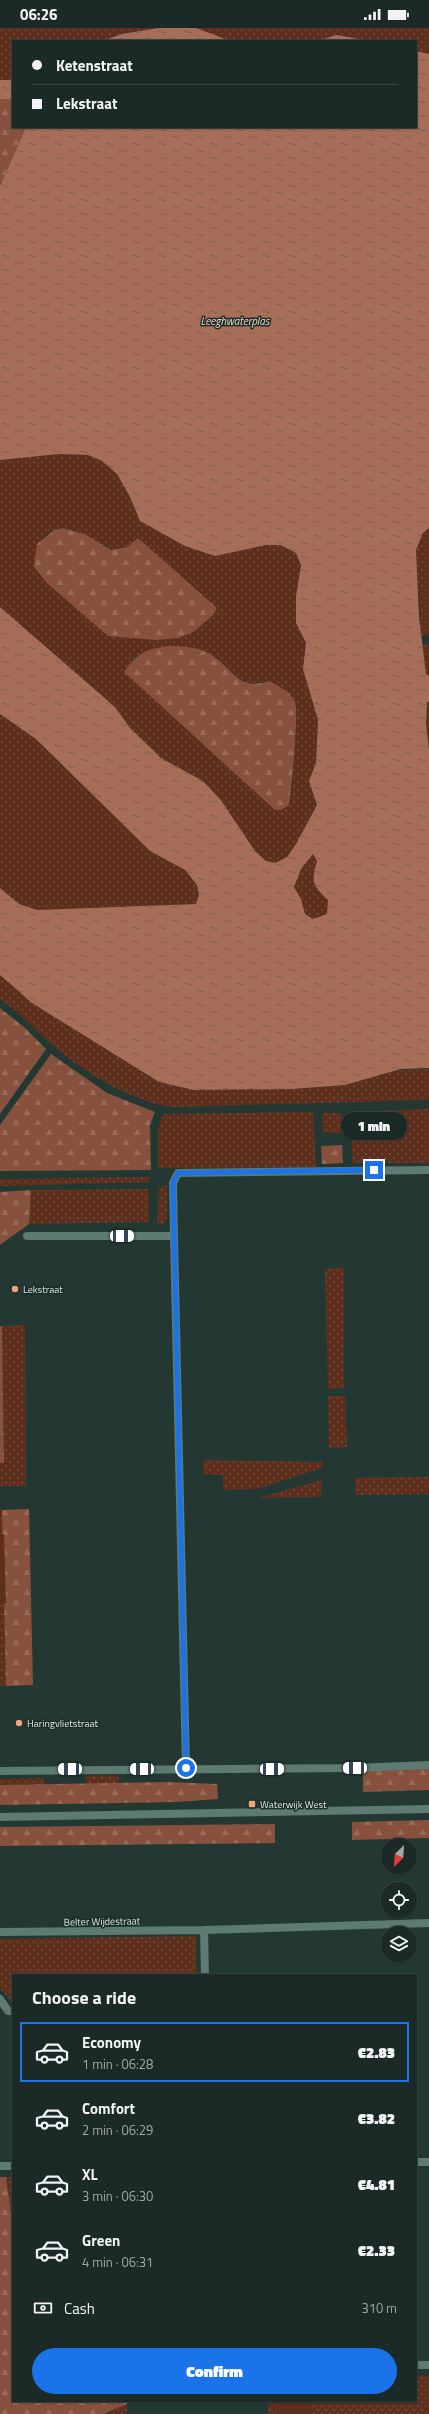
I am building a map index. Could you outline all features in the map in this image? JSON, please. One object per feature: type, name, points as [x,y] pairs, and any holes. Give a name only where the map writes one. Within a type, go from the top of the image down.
[{"type":"street","points":[[186,1768],[173,1183],[178,1173],[429,1170]]},
{"type":"street","points":[[27,1236],[174,1236]]},
{"type":"street","points":[[0,1771],[186,1768],[355,1768],[429,1765]]},
{"type":"street","points":[[0,1817],[429,1809]]},
{"type":"street","name":"Belter Wijdestraat","points":[[0,1932],[204,1930],[429,1924]]},
{"type":"street","points":[[204,1930],[205,1974]]},
{"type":"street","points":[[0,1999],[8,2011],[12,2011]]},
{"type":"street","points":[[417,2162],[429,2162]]},
{"type":"street","points":[[0,2166],[12,2166]]},
{"type":"street","points":[[417,2365],[429,2365]]},
{"type":"shaded area","points":[[0,28],[158,28],[122,34],[105,40],[12,40],[12,80],[0,80]]},
{"type":"shaded area","points":[[181,28],[429,28],[429,54],[417,51],[417,40],[359,40],[336,35],[320,40],[223,40]]},
{"type":"shaded area","points":[[59,454],[88,455],[102,461],[117,474],[130,497],[140,521],[185,546],[215,556],[266,545],[280,545],[296,553],[301,565],[296,596],[296,623],[306,643],[303,669],[318,720],[316,763],[309,781],[317,805],[296,844],[287,857],[275,863],[266,861],[255,851],[220,799],[203,781],[161,758],[130,728],[115,707],[0,607],[0,460]],"holes":[[[62,528],[85,534],[111,550],[127,547],[214,614],[195,631],[44,536],[54,530]],[[136,656],[217,658],[228,670],[248,684],[269,681],[296,704],[292,787],[289,805],[125,672]]]},
{"type":"shaded area","points":[[429,528],[429,635],[421,636],[416,550],[423,533]]},
{"type":"shaded area","points":[[429,644],[429,676],[426,674],[422,645]]},
{"type":"shaded area","points":[[427,702],[429,702],[429,750],[426,724]]},
{"type":"shaded area","points":[[0,714],[36,739],[150,851],[185,870],[197,885],[199,895],[197,904],[37,910],[19,904],[0,888]]},
{"type":"shaded area","points":[[313,853],[317,861],[314,873],[314,882],[328,900],[328,914],[313,919],[305,914],[301,899],[294,887],[301,869]]},
{"type":"shaded area","points":[[0,975],[32,1003],[159,1082],[194,1090],[292,1089],[345,1085],[399,1070],[429,1069],[429,1100],[173,1107],[157,1104],[141,1099],[108,1084],[76,1064],[62,1053],[0,999]]},
{"type":"shaded area","points":[[429,1109],[429,1163],[352,1163],[351,1112]]},
{"type":"shaded area","points":[[313,1112],[316,1167],[158,1168],[158,1129],[163,1114]]},
{"type":"shaded area","points":[[322,1113],[341,1113],[342,1133],[323,1133]]},
{"type":"shaded area","points":[[150,1177],[149,1182],[0,1186],[0,1179]]},
{"type":"shaded area","points":[[159,1186],[167,1186],[167,1217],[164,1223],[157,1225]]},
{"type":"shaded area","points":[[149,1189],[149,1222],[29,1224],[31,1190]]},
{"type":"shaded area","points":[[344,1267],[344,1388],[328,1389],[325,1269]]},
{"type":"shaded area","points":[[25,1325],[26,1486],[0,1486],[0,1463],[4,1463],[2,1326]]},
{"type":"shaded area","points":[[328,1396],[345,1396],[347,1447],[329,1448]]},
{"type":"shaded area","points":[[204,1460],[322,1462],[322,1468],[257,1489],[223,1490],[223,1475],[203,1474]]},
{"type":"shaded area","points":[[429,1477],[429,1494],[355,1495],[355,1478]]},
{"type":"shaded area","points":[[322,1480],[321,1497],[258,1498]]},
{"type":"shaded area","points":[[0,1510],[2,1510],[4,1534],[0,1534]]},
{"type":"shaded area","points":[[0,1534],[4,1534],[6,1603],[0,1603]]},
{"type":"shaded area","points":[[0,1603],[6,1603],[6,1686],[0,1685]]},
{"type":"shaded area","points":[[118,1775],[119,1783],[87,1784],[86,1776]]},
{"type":"shaded area","points":[[44,1778],[45,1784],[0,1785],[0,1779]]},
{"type":"shaded area","points":[[196,1936],[196,1974],[12,1974],[12,2002],[0,1988],[0,1939]]},
{"type":"shaded area","points":[[6,2177],[12,2177],[12,2229]]},
{"type":"shaded area","points":[[417,2375],[429,2376],[429,2414],[268,2414],[268,2402],[417,2402]]},
{"type":"shaded area","points":[[274,2402],[312,2402],[312,2414],[275,2414]]},
{"type":"shaded area","points":[[127,2404],[127,2414],[103,2414]]},
{"type":"green space","points":[[0,99],[12,99],[12,128],[26,128],[0,186]]},
{"type":"green space","points":[[62,528],[85,534],[111,550],[127,547],[138,538],[217,608],[214,614],[195,631],[179,638],[156,640],[108,636],[47,583],[34,567],[37,544],[54,530]]},
{"type":"green space","points":[[167,646],[187,647],[206,652],[212,655],[240,679],[252,684],[269,681],[284,690],[293,698],[296,708],[296,720],[289,805],[281,810],[275,810],[124,672],[133,660],[142,653]]},
{"type":"green space","points":[[0,1008],[24,1027],[46,1049],[0,1114]]},
{"type":"green space","points":[[51,1054],[107,1093],[155,1112],[150,1125],[151,1170],[0,1171],[0,1125]]},
{"type":"green space","points":[[342,1145],[343,1163],[322,1164],[321,1146]]},
{"type":"green space","points":[[31,1190],[29,1224],[0,1245],[0,1192]]},
{"type":"green space","points":[[0,1326],[2,1326],[4,1463],[0,1463]]},
{"type":"green space","points":[[29,1509],[33,1685],[6,1686],[2,1510]]},
{"type":"green space","points":[[429,1763],[429,1790],[363,1792],[363,1764]]},
{"type":"green space","points":[[167,1782],[217,1784],[218,1799],[177,1802],[0,1805],[0,1785]]},
{"type":"green space","points":[[429,1820],[429,1838],[381,1838],[381,1839],[352,1840],[352,1822]]},
{"type":"green space","points":[[275,1824],[275,1843],[0,1846],[0,1827]]},
{"type":"green space","points":[[0,2177],[6,2177],[12,2222],[12,2402],[127,2402],[127,2404],[103,2414],[0,2414]]},
{"type":"water","points":[[158,28],[196,28],[228,40],[105,40],[122,34]]},
{"type":"water","points":[[336,35],[366,40],[320,40]]},
{"type":"water","name":"Leeghwaterplas","points":[[417,51],[429,54],[429,528],[423,533],[416,550],[419,616],[426,674],[429,676],[429,702],[427,702],[426,724],[429,750],[429,1068],[401,1069],[345,1085],[292,1089],[194,1090],[159,1082],[32,1003],[0,975],[0,888],[19,904],[37,910],[196,904],[199,895],[197,885],[185,870],[150,851],[36,739],[0,714],[0,607],[115,707],[130,728],[161,758],[203,781],[220,799],[255,851],[266,861],[275,863],[287,857],[296,844],[317,805],[309,781],[316,763],[318,720],[303,669],[306,643],[296,623],[296,596],[301,565],[296,553],[280,545],[266,545],[215,556],[185,546],[140,521],[130,497],[117,474],[102,461],[88,455],[59,454],[0,460],[0,186],[26,128],[417,128]],"holes":[[[313,854],[317,861],[314,874],[314,883],[316,887],[328,900],[327,914],[313,919],[305,914],[301,899],[294,887],[301,869]]]},
{"type":"water","points":[[0,80],[12,80],[12,99],[0,99]]},
{"type":"place","name":"Lekstraat","points":[[15,1289]]},
{"type":"place","name":"Haringvlietstraat","points":[[19,1723]]},
{"type":"place","name":"Waterwijk West","points":[[252,1804]]},
{"type":"route","points":[[186,1768],[186,1692],[176,1395],[173,1183],[178,1173],[374,1170]]}]
